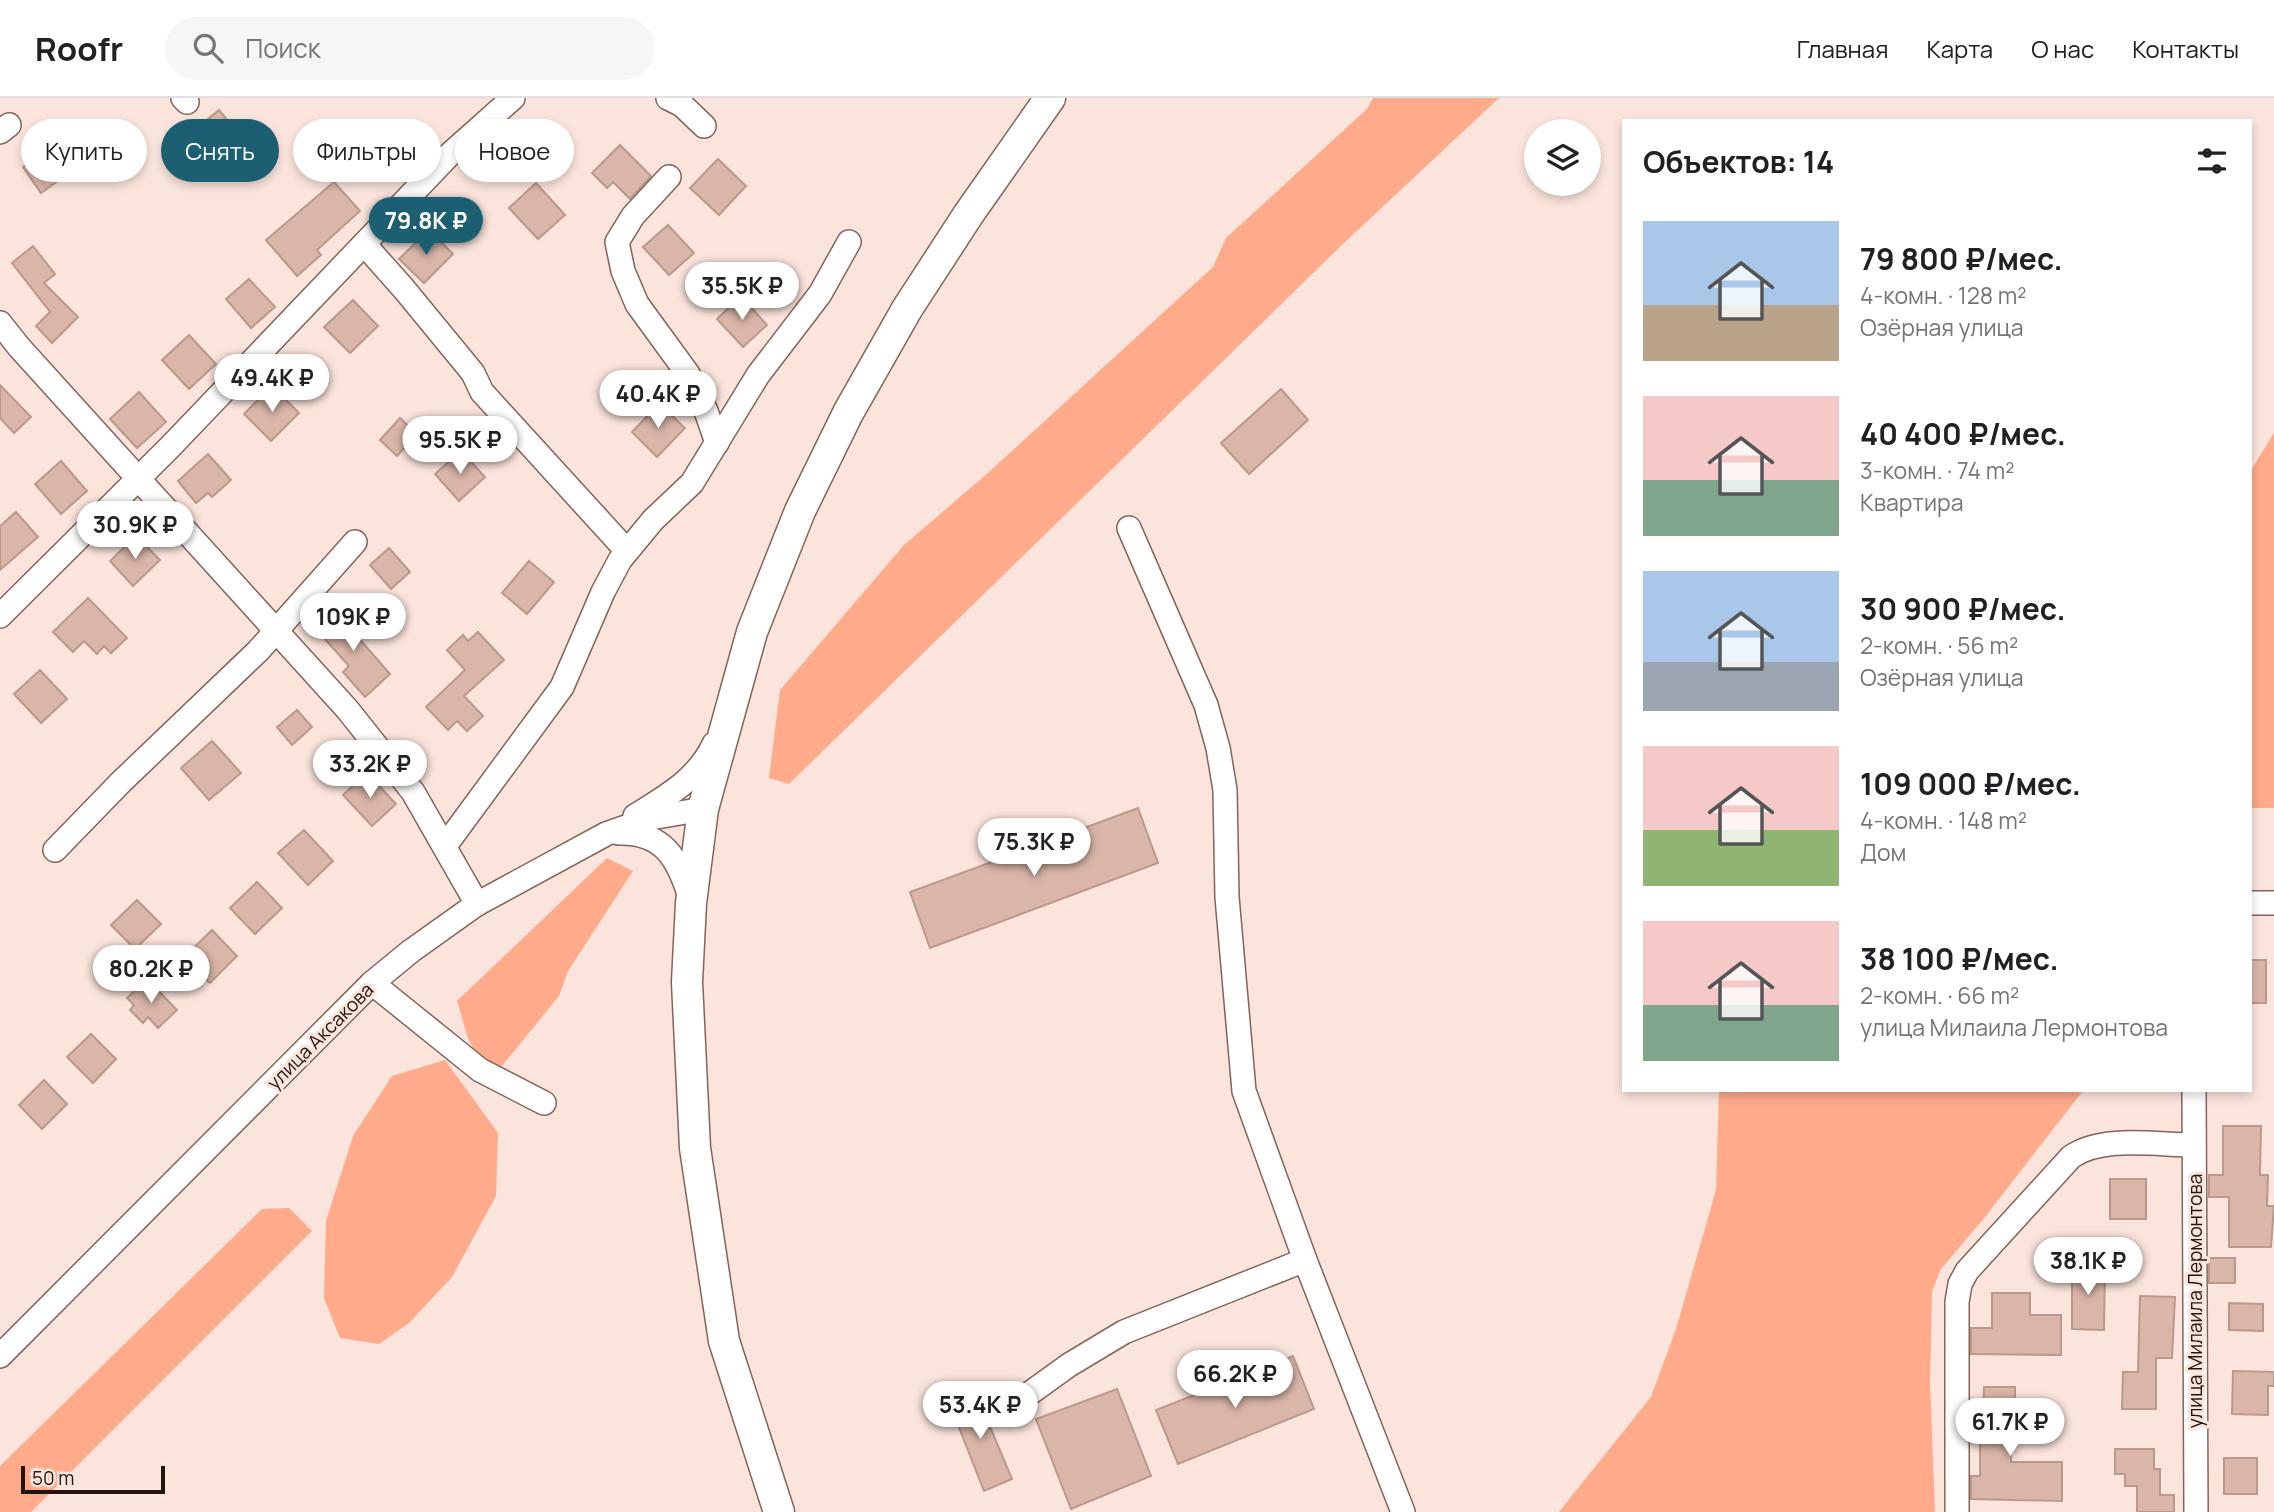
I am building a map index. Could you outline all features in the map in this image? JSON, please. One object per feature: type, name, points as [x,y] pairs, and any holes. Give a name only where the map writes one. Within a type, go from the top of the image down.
[{"type":"main road","points":[[779,1512],[724,1341],[697,1161],[687,982],[691,903],[703,809],[752,632],[800,511],[848,413],[907,309],[968,215],[1050,98]]},
{"type":"street","points":[[0,616],[138,478],[449,155],[513,98]]},
{"type":"street","points":[[668,98],[682,105],[704,126]]},
{"type":"street","points":[[669,177],[633,216],[617,242],[624,271],[637,304],[688,374],[718,443]]},
{"type":"street","points":[[445,846],[562,687],[603,592],[627,551],[653,520],[692,483],[758,375],[820,294],[849,242]]},
{"type":"street","points":[[364,244],[474,373],[482,392],[627,551]]},
{"type":"street","points":[[1,328],[347,709],[413,792],[477,904]]},
{"type":"street","points":[[1129,528],[1206,705],[1218,748],[1225,790],[1227,897],[1244,1091],[1305,1259],[1403,1512]]},
{"type":"street","points":[[55,850],[121,782],[258,651],[355,542]]},
{"type":"street","points":[[606,834],[690,779],[707,760],[726,720]]},
{"type":"street","name":"улица Аксакова","points":[[0,1356],[372,983],[411,951],[477,904],[606,834],[651,818],[703,809]]},
{"type":"street","points":[[606,834],[631,833],[649,836],[664,846],[684,877],[691,903]]},
{"type":"street","points":[[2252,903],[2274,903]]},
{"type":"street","points":[[372,983],[480,1070],[544,1103]]},
{"type":"street","name":"улица Милаила Лермонтова","points":[[2194,1092],[2196,1512]]},
{"type":"street","points":[[1957,1512],[1957,1302],[1960,1284],[1967,1271],[2071,1157],[2079,1152],[2101,1144],[2194,1145]]},
{"type":"street","points":[[1026,1396],[1069,1365],[1124,1332],[1305,1259]]},
{"type":"shaded area","points":[[1373,98],[1499,98],[1345,242],[789,784],[769,778],[780,690],[904,545],[989,472],[1213,267],[1226,238],[1367,109]]},
{"type":"shaded area","points":[[2274,433],[2274,808],[2252,808],[2252,468]]},
{"type":"shaded area","points":[[607,858],[633,871],[568,971],[559,996],[502,1066],[482,1065],[468,1038],[457,1001]]},
{"type":"shaded area","points":[[445,1060],[498,1133],[496,1196],[452,1277],[409,1323],[379,1344],[340,1338],[324,1298],[326,1221],[353,1136],[392,1076]]},
{"type":"shaded area","points":[[1719,1092],[2082,1092],[1941,1269],[1932,1291],[1930,1382],[1935,1512],[1559,1512],[1651,1397],[1676,1329],[1716,1190]]},
{"type":"shaded area","points":[[289,1208],[312,1231],[31,1512],[0,1512],[0,1466],[262,1209]]},
{"type":"building","points":[[219,110],[227,119],[208,119]]},
{"type":"building","points":[[620,145],[651,176],[630,199],[613,182],[607,188],[592,173]]},
{"type":"building","points":[[718,159],[746,186],[719,215],[690,188]]},
{"type":"building","points":[[33,182],[56,182],[41,193]]},
{"type":"building","points":[[334,182],[360,211],[317,250],[321,255],[297,276],[266,240]]},
{"type":"building","points":[[536,183],[565,215],[538,239],[509,208]]},
{"type":"building","points":[[668,225],[694,253],[669,275],[643,247]]},
{"type":"building","points":[[429,230],[453,254],[424,283],[399,259]]},
{"type":"building","points":[[33,246],[55,274],[44,283],[78,317],[52,343],[36,326],[50,312],[12,263]]},
{"type":"building","points":[[249,279],[275,307],[251,328],[226,299]]},
{"type":"building","points":[[741,296],[767,325],[743,347],[717,319]]},
{"type":"building","points":[[353,300],[378,326],[350,353],[324,327]]},
{"type":"building","points":[[189,335],[216,364],[189,389],[162,360]]},
{"type":"building","points":[[0,385],[31,417],[14,433],[0,418]]},
{"type":"building","points":[[272,386],[299,413],[271,441],[244,414]]},
{"type":"building","points":[[1281,389],[1308,420],[1249,474],[1221,443]]},
{"type":"building","points":[[139,392],[166,422],[137,448],[110,419]]},
{"type":"building","points":[[659,404],[685,428],[657,457],[632,432]]},
{"type":"building","points":[[400,418],[417,434],[397,456],[380,440]]},
{"type":"building","points":[[461,451],[485,477],[459,501],[435,474]]},
{"type":"building","points":[[208,454],[231,480],[212,497],[208,493],[196,503],[178,481]]},
{"type":"building","points":[[61,461],[87,491],[61,514],[35,484]]},
{"type":"building","points":[[16,512],[38,537],[0,570],[0,526]]},
{"type":"building","points":[[136,536],[160,560],[133,586],[110,561]]},
{"type":"building","points":[[389,548],[410,572],[391,589],[370,565]]},
{"type":"building","points":[[529,561],[554,582],[527,614],[502,593]]},
{"type":"building","points":[[88,598],[127,638],[111,653],[104,646],[97,654],[84,641],[73,652],[53,632]]},
{"type":"building","points":[[336,609],[390,674],[365,697],[343,672],[349,666],[315,628]]},
{"type":"building","points":[[478,632],[504,660],[464,696],[483,716],[467,731],[457,721],[448,730],[426,707],[465,670],[447,650],[463,635],[468,641]]},
{"type":"building","points":[[40,670],[67,699],[41,723],[14,694]]},
{"type":"building","points":[[297,710],[312,727],[292,745],[277,727]]},
{"type":"building","points":[[212,741],[241,773],[209,800],[181,768]]},
{"type":"building","points":[[367,773],[396,804],[372,826],[343,795]]},
{"type":"building","points":[[1138,808],[1158,863],[930,948],[910,892]]},
{"type":"building","points":[[304,830],[333,861],[308,885],[278,853]]},
{"type":"building","points":[[257,882],[282,908],[255,934],[230,908]]},
{"type":"building","points":[[137,900],[161,924],[135,949],[111,925]]},
{"type":"building","points":[[212,930],[237,956],[210,983],[182,959]]},
{"type":"building","points":[[2252,960],[2266,960],[2266,1003],[2252,1003]]},
{"type":"building","points":[[147,979],[177,1010],[158,1028],[148,1017],[143,1023],[130,1010],[134,1005],[127,998]]},
{"type":"building","points":[[91,1034],[116,1059],[93,1083],[67,1057]]},
{"type":"building","points":[[44,1080],[67,1104],[42,1129],[19,1105]]},
{"type":"building","points":[[2223,1126],[2261,1126],[2260,1175],[2268,1175],[2267,1206],[2274,1206],[2271,1247],[2229,1247],[2229,1197],[2209,1197],[2209,1175],[2223,1175]]},
{"type":"building","points":[[2110,1179],[2146,1179],[2146,1219],[2110,1219]]},
{"type":"building","points":[[2209,1258],[2235,1258],[2235,1283],[2209,1283]]},
{"type":"building","points":[[2072,1265],[2105,1265],[2104,1330],[2072,1329]]},
{"type":"building","points":[[1992,1293],[2030,1293],[2030,1315],[2061,1315],[2061,1355],[1971,1354],[1971,1328],[1992,1328]]},
{"type":"building","points":[[2140,1296],[2175,1297],[2172,1358],[2156,1358],[2156,1409],[2122,1409],[2123,1372],[2138,1372]]},
{"type":"building","points":[[2229,1303],[2263,1304],[2263,1331],[2229,1330]]},
{"type":"building","points":[[1293,1356],[1314,1409],[1178,1464],[1156,1410]]},
{"type":"building","points":[[2233,1371],[2274,1372],[2274,1386],[2268,1386],[2268,1415],[2232,1414]]},
{"type":"building","points":[[1984,1387],[2015,1387],[2011,1462],[2062,1462],[2062,1501],[1971,1499],[1971,1476],[1980,1476]]},
{"type":"building","points":[[1117,1389],[1151,1476],[1071,1509],[1036,1419]]},
{"type":"building","points":[[975,1391],[1012,1479],[984,1491],[949,1402]]},
{"type":"building","points":[[2115,1449],[2154,1449],[2154,1469],[2160,1469],[2160,1495],[2174,1495],[2174,1512],[2137,1512],[2137,1486],[2125,1486],[2125,1474],[2115,1474]]},
{"type":"building","points":[[2224,1458],[2257,1458],[2257,1494],[2224,1494]]}]
